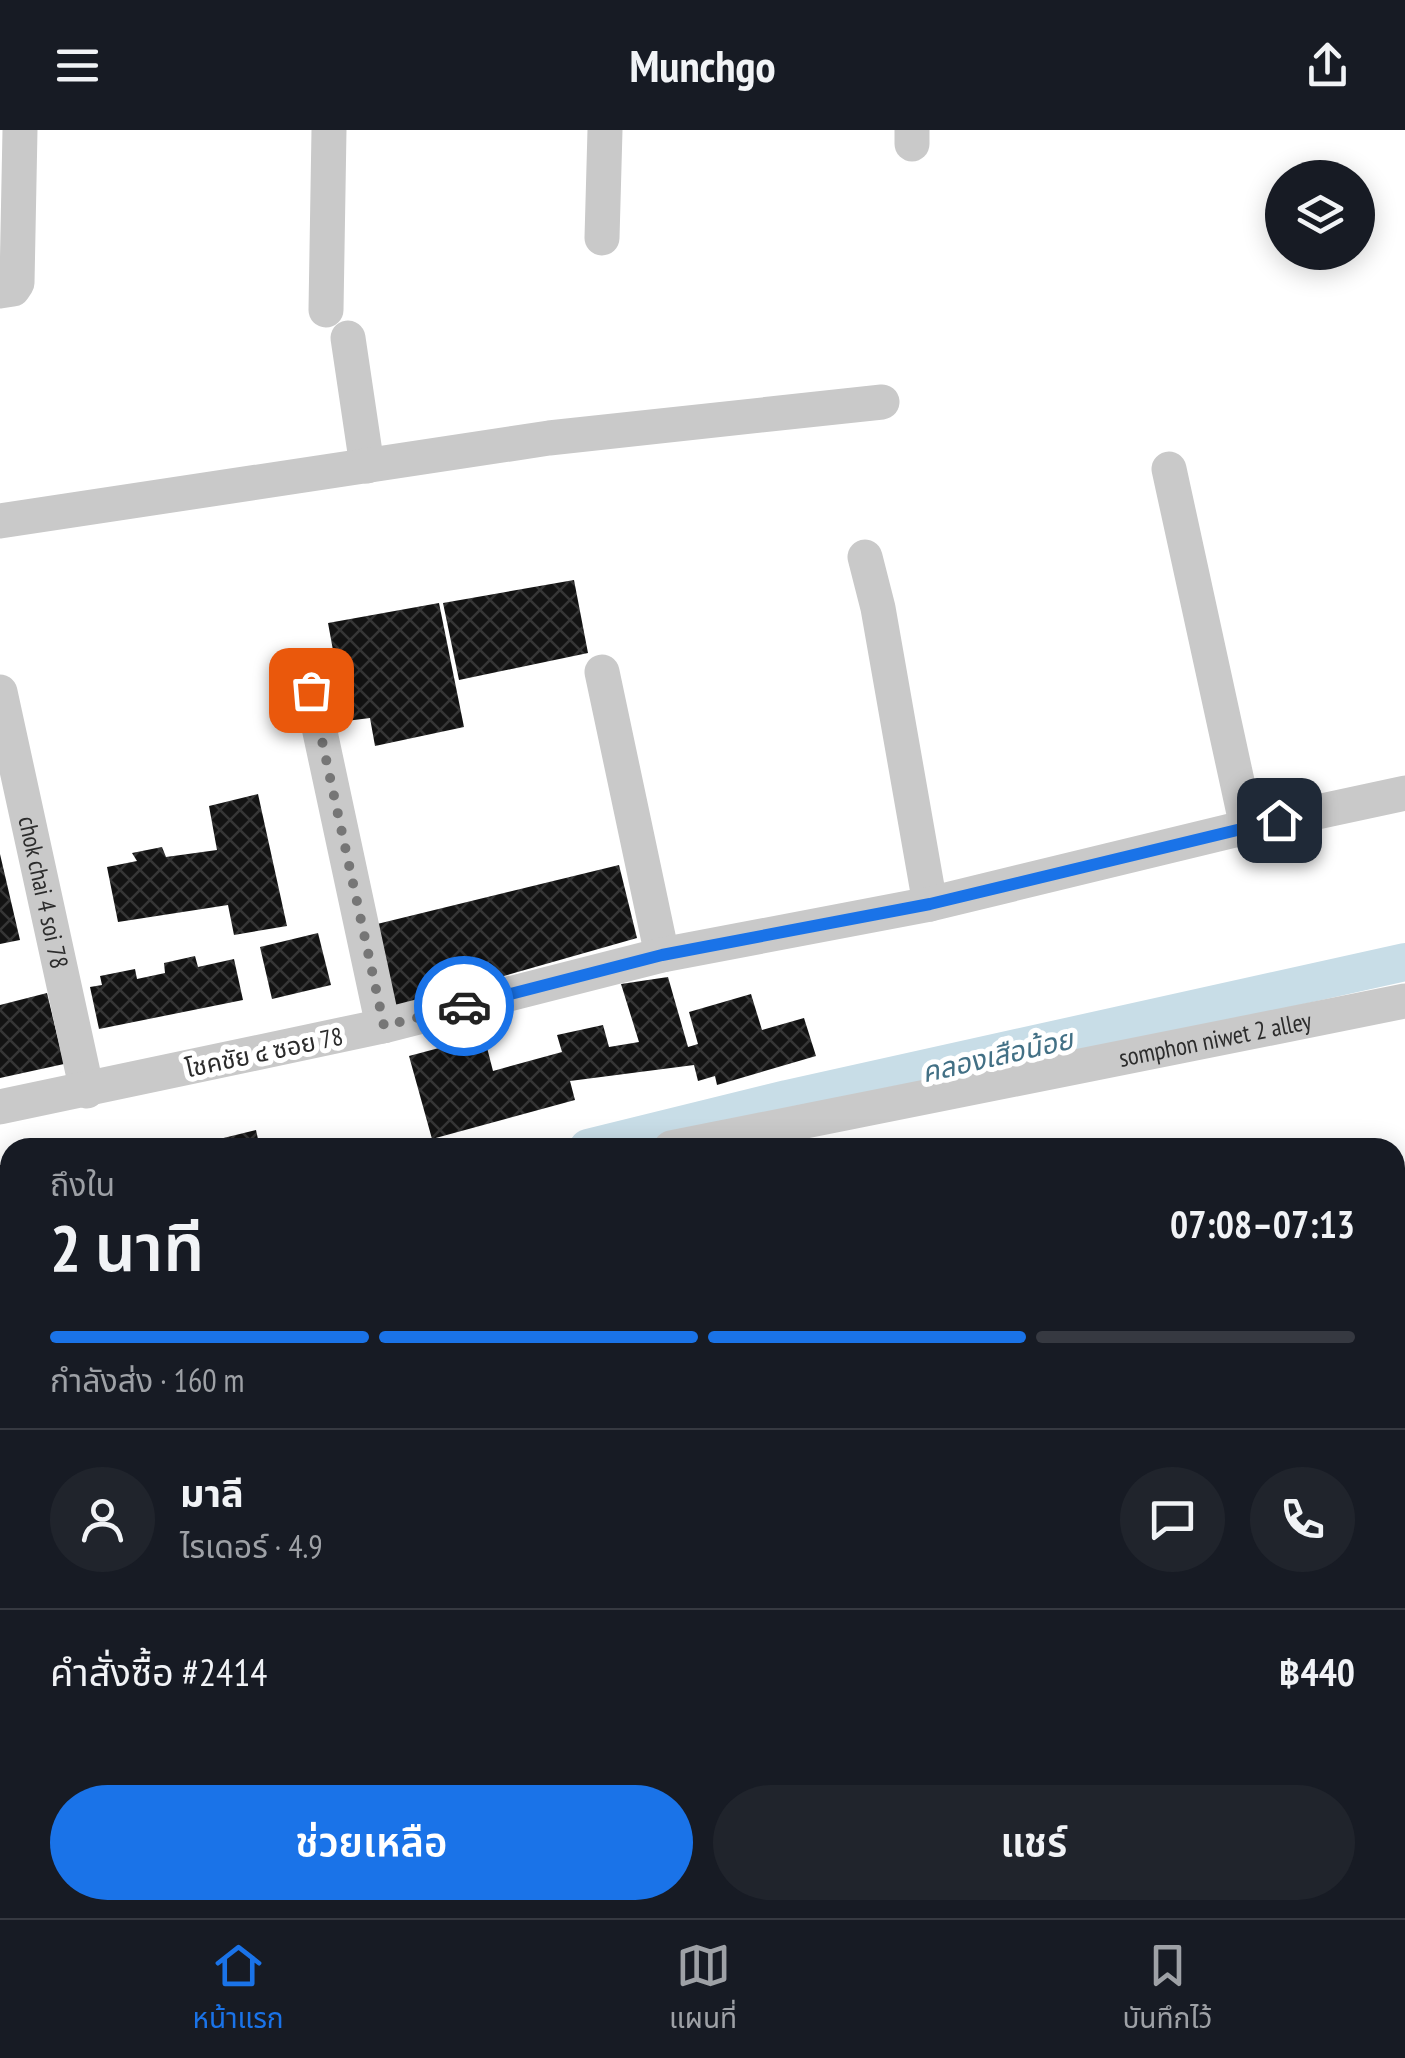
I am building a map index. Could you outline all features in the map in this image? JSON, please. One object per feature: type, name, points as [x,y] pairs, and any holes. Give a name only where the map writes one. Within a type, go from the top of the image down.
[{"type":"street","points":[[0,291],[13,289],[17,283],[20,130]]},
{"type":"street","points":[[326,310],[329,130]]},
{"type":"street","points":[[602,238],[604,130]]},
{"type":"street","points":[[348,338],[368,466]]},
{"type":"street","points":[[0,521],[549,438],[882,402]]},
{"type":"street","points":[[1169,469],[1247,827]]},
{"type":"street","points":[[865,557],[878,608],[930,904]]},
{"type":"street","points":[[602,672],[662,955]]},
{"type":"street","points":[[311,690],[384,1026]]},
{"type":"street","name":"chok chai 4 soi 78","points":[[0,692],[13,813],[87,1091]]},
{"type":"street","name":"โชคชัย ๔ ซอย 78","points":[[0,1107],[384,1026],[662,955],[930,904],[1405,793]]},
{"type":"street","name":"somphon niwet 2 alley","points":[[722,1138],[1405,1002]]},
{"type":"building","points":[[574,580],[588,653],[459,680],[443,603]]},
{"type":"building","points":[[439,603],[464,727],[375,746],[370,718],[346,721],[328,623]]},
{"type":"building","points":[[258,794],[287,926],[234,935],[228,905],[118,922],[107,867],[137,861],[132,853],[162,847],[166,857],[217,850],[209,806]]},
{"type":"building","points":[[0,854],[20,940],[0,944]]},
{"type":"building","points":[[619,865],[637,938],[391,1008],[373,925]]},
{"type":"building","points":[[318,933],[331,985],[272,999],[260,947]]},
{"type":"building","points":[[195,956],[198,967],[234,959],[243,1000],[99,1029],[90,987],[102,985],[100,976],[135,969],[137,979],[165,973],[164,963]]},
{"type":"building","points":[[668,977],[688,1047],[698,1044],[689,1012],[751,994],[762,1030],[804,1018],[816,1056],[717,1085],[715,1076],[698,1081],[694,1065],[570,1081],[575,1100],[432,1138],[409,1056],[484,1036],[493,1071],[562,1052],[557,1035],[603,1025],[609,1047],[639,1042],[621,984]]},
{"type":"building","points":[[47,993],[64,1064],[0,1078],[0,1005]]},
{"type":"building","points":[[256,1130],[258,1138],[224,1138]]},
{"type":"waterway","name":"คลองเสือน้อย","points":[[629,1138],[787,1099],[1405,962]]},
{"type":"way so far","points":[[311,690],[384,1026],[464,1006]]},
{"type":"route","points":[[464,1006],[662,955],[930,904],[1279,820]]}]
